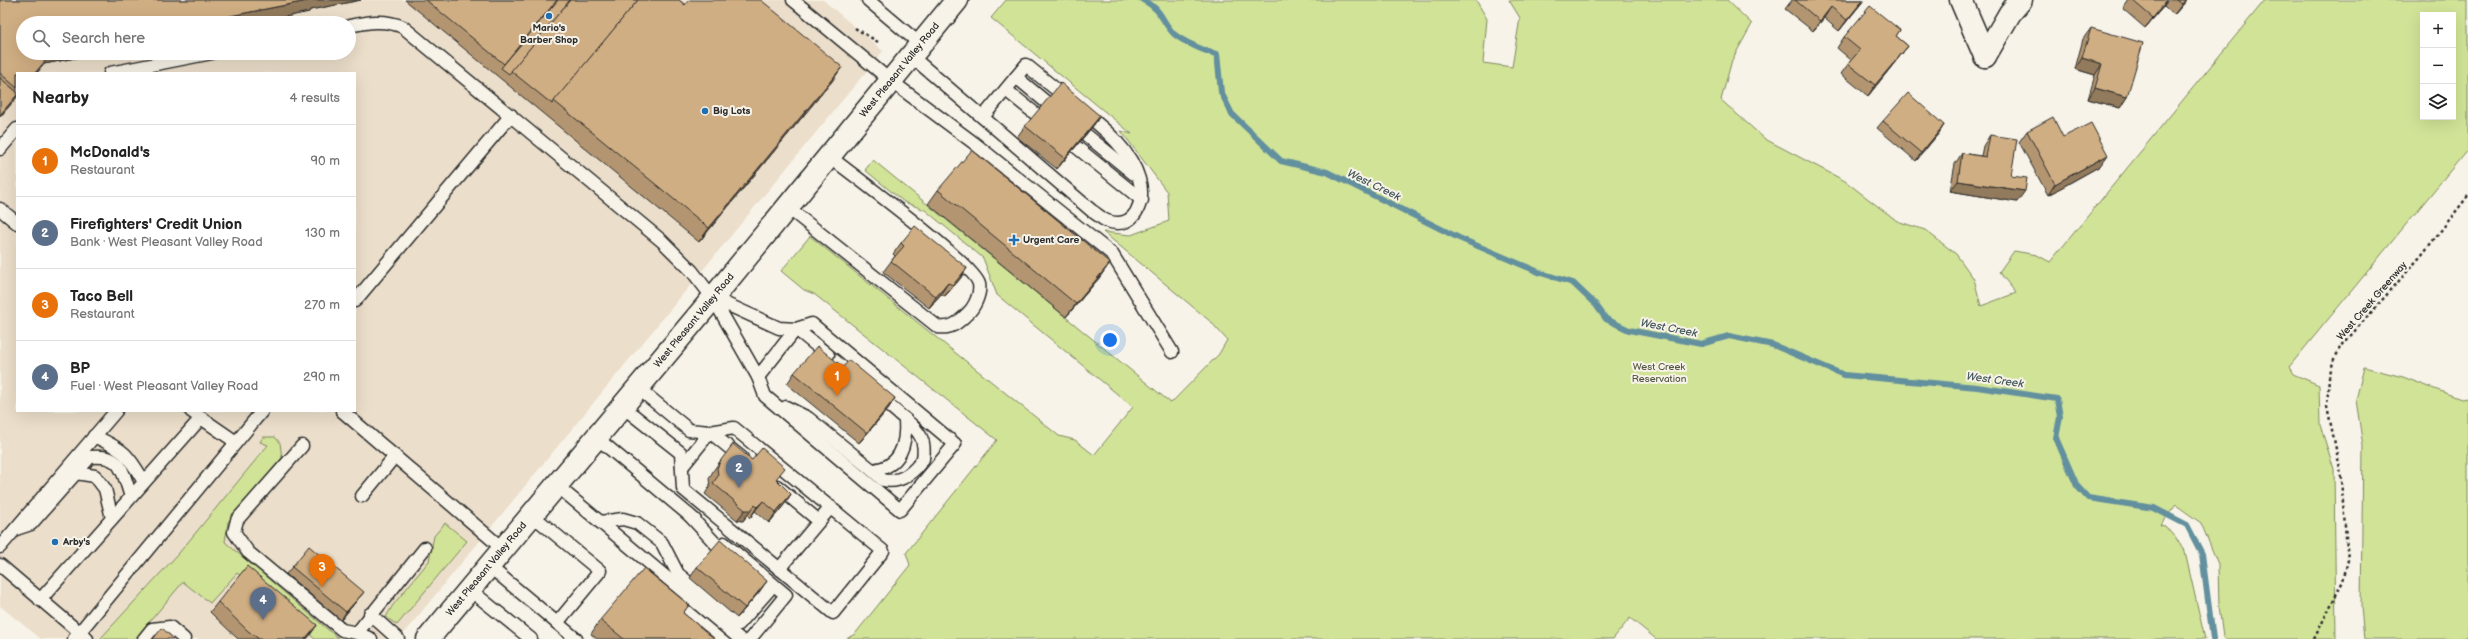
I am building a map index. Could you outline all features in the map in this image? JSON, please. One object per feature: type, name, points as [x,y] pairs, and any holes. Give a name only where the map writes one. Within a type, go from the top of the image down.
[{"type":"main road","name":"West Pleasant Valley Road","points":[[428,639],[830,157],[956,0]]},
{"type":"main road","points":[[1961,0],[1985,56],[2010,13],[2021,0]]},
{"type":"lane","points":[[792,0],[890,81],[974,143],[1112,254],[1172,352]]},
{"type":"lane","points":[[876,3],[916,50],[983,117],[1092,211],[1107,221],[1121,223],[1131,218],[1142,200],[1139,179],[1118,142],[1026,65],[983,117]]},
{"type":"lane","points":[[356,25],[368,22],[383,22],[403,27],[662,241],[692,271],[713,298],[758,377],[765,396],[900,510],[955,444],[812,324],[796,329],[779,328],[745,314],[713,298]]},
{"type":"lane","points":[[115,72],[176,60]]},
{"type":"lane","points":[[1006,90],[1142,200]]},
{"type":"lane","points":[[356,300],[511,115]]},
{"type":"lane","points":[[0,149],[16,130]]},
{"type":"lane","points":[[787,207],[938,327],[946,328],[956,324],[970,311],[978,296],[979,284],[972,272],[926,232],[830,157]]},
{"type":"lane","points":[[0,209],[16,222]]},
{"type":"lane","points":[[796,329],[838,364]]},
{"type":"lane","points":[[758,377],[796,329]]},
{"type":"lane","points":[[623,407],[681,453],[683,489],[833,612],[884,551],[734,428],[710,432],[689,430],[638,388]]},
{"type":"lane","points":[[765,396],[808,418],[883,480],[899,479],[910,475],[923,459],[923,439],[918,430],[869,389]]},
{"type":"lane","points":[[0,547],[115,412]]},
{"type":"lane","points":[[0,565],[80,637],[261,412]]},
{"type":"lane","points":[[343,412],[503,549]]},
{"type":"lane","points":[[40,600],[144,482],[196,415],[236,442]]},
{"type":"lane","points":[[872,470],[883,469],[898,459],[906,432],[905,419]]},
{"type":"lane","points":[[710,432],[753,467]]},
{"type":"lane","points":[[682,467],[710,432]]},
{"type":"lane","points":[[94,436],[114,446],[128,456],[144,482]]},
{"type":"lane","points":[[596,438],[786,595],[750,639]]},
{"type":"lane","points":[[302,446],[237,520],[234,532],[248,552],[342,630],[357,633],[371,639]]},
{"type":"lane","points":[[14,530],[31,524],[90,457],[105,456],[121,466],[131,496]]},
{"type":"lane","points":[[362,496],[395,456]]},
{"type":"lane","points":[[76,473],[95,476],[105,489],[112,518]]},
{"type":"lane","points":[[765,476],[819,521]]},
{"type":"lane","points":[[556,485],[740,639]]},
{"type":"lane","points":[[779,569],[831,507]]},
{"type":"lane","points":[[532,515],[600,571],[557,623]]},
{"type":"lane","points":[[600,522],[623,519],[637,523],[662,542],[678,574],[739,624],[769,590],[717,547],[689,515]]},
{"type":"lane","points":[[357,633],[370,614],[425,548]]},
{"type":"lane","points":[[489,566],[576,639]]},
{"type":"lane","points":[[469,589],[528,638]]},
{"type":"lane","points":[[370,614],[398,639]]},
{"type":"lane","points":[[144,639],[152,630],[170,627],[184,639]]},
{"type":"path","name":"West Creek Greenway","points":[[2314,639],[2343,581],[2348,560],[2340,468],[2327,406],[2329,377],[2334,359],[2344,343],[2421,256],[2468,196]]},
{"type":"shaded area","points":[[0,0],[823,0],[883,51],[399,639],[41,639],[0,606]]},
{"type":"green space","name":"West Creek Reservation","points":[[1006,0],[1476,0],[1487,19],[1483,63],[1512,67],[1520,18],[1509,0],[1727,0],[1752,24],[1732,60],[1721,100],[1765,139],[1845,181],[1897,221],[1925,230],[1956,254],[1974,279],[1981,306],[2016,293],[1999,272],[2014,251],[2037,255],[2050,262],[2265,0],[2468,0],[2468,149],[2289,367],[2293,374],[2319,385],[2320,425],[2334,469],[2336,639],[2225,639],[2223,636],[2219,607],[2218,564],[2201,523],[2176,505],[2160,525],[2165,526],[2184,548],[2205,639],[1656,639],[1630,618],[1613,639],[846,639],[855,634],[910,565],[906,553],[997,440],[814,294],[804,290],[781,271],[810,236],[1059,436],[1075,440],[1094,455],[1133,407],[997,295],[983,258],[925,210],[904,202],[865,170],[873,160],[1171,403],[1219,354],[1227,340],[1211,322],[1103,232],[1131,235],[1169,221],[1167,192],[1121,131],[1132,134],[991,18]]},
{"type":"green space","points":[[2364,367],[2403,377],[2461,399],[2468,398],[2468,639],[2364,639],[2361,607],[2363,446],[2356,400]]},
{"type":"green space","points":[[263,437],[275,437],[280,443],[282,458],[228,522],[225,542],[339,639],[315,639],[237,573],[210,603],[183,582],[135,639],[100,639],[179,553],[268,445],[260,442]]},
{"type":"green space","points":[[445,523],[467,541],[397,625],[386,617],[393,605],[429,561],[434,536]]},
{"type":"building","points":[[0,0],[312,0],[230,16],[16,16],[16,60],[46,60],[36,72],[16,72],[16,87],[0,73]]},
{"type":"building","points":[[426,0],[557,0],[504,64]]},
{"type":"building","points":[[558,0],[570,0],[509,74],[501,68]]},
{"type":"building","points":[[570,0],[638,0],[552,104],[511,71]]},
{"type":"building","points":[[638,0],[679,0],[685,5],[689,0],[761,0],[842,67],[709,228],[554,101]]},
{"type":"building","points":[[1795,0],[1863,0],[1847,20],[1831,7],[1820,21]]},
{"type":"building","points":[[2132,0],[2167,0],[2153,18]]},
{"type":"building","points":[[2177,0],[2185,0],[2182,4]]},
{"type":"building","points":[[1870,6],[1900,30],[1896,36],[1908,46],[1875,85],[1848,64],[1860,50],[1844,37]]},
{"type":"building","points":[[2091,28],[2143,43],[2127,97],[2095,88],[2102,64],[2082,58]]},
{"type":"building","points":[[0,78],[16,91],[16,96],[0,115]]},
{"type":"building","points":[[1061,83],[1100,116],[1065,158],[1025,126]]},
{"type":"building","points":[[1908,93],[1944,125],[1921,153],[1883,121]]},
{"type":"building","points":[[2053,117],[2063,137],[2091,123],[2108,155],[2055,184],[2027,131]]},
{"type":"building","points":[[1990,135],[2017,139],[2011,176],[2027,178],[2025,191],[1958,181],[1962,153],[1986,157]]},
{"type":"building","name":"Urgent Care","points":[[972,150],[1110,263],[1076,304],[938,190]]},
{"type":"building","points":[[915,226],[967,268],[953,285],[948,283],[936,297],[891,261],[904,246],[901,243]]},
{"type":"building","points":[[817,346],[843,367],[849,360],[895,398],[867,433],[794,373]]},
{"type":"building","points":[[733,444],[752,460],[762,448],[785,468],[776,479],[791,494],[776,512],[763,501],[757,507],[755,505],[751,510],[745,510],[713,483],[718,476],[717,468],[721,460]]},
{"type":"building","points":[[720,540],[767,581],[745,608],[697,567]]},
{"type":"building","points":[[309,546],[364,592],[346,612],[292,567]]},
{"type":"building","points":[[247,566],[317,625],[305,639],[259,639],[248,631],[218,602]]},
{"type":"building","points":[[644,568],[689,605],[683,613],[715,639],[624,639],[600,620]]},
{"type":"building","points":[[162,628],[174,639],[153,639]]},
{"type":"waterway","name":"West Creek","points":[[1143,0],[1150,4],[1158,12],[1170,29],[1178,37],[1202,49],[1217,54],[1221,92],[1232,114],[1281,161],[1327,172],[1459,238],[1541,273],[1573,283],[1596,305],[1606,319],[1629,330],[1701,344],[1729,336],[1773,345],[1844,375],[1977,387],[2057,399],[2060,417],[2056,438],[2077,486],[2088,498],[2154,508],[2187,525],[2202,554],[2213,639]]},
{"type":"place","name":"Mario's Barber Shop","points":[[549,16]]},
{"type":"place","name":"Big Lots","points":[[705,111]]},
{"type":"place","name":"Urgent Care","points":[[1014,240]]},
{"type":"place","name":"McDonald's","points":[[837,396]]},
{"type":"place","name":"Firefighters' Credit Union","points":[[739,488]]},
{"type":"place","name":"Arby's","points":[[55,542]]},
{"type":"place","name":"Taco Bell","points":[[322,587]]},
{"type":"place","name":"BP","points":[[263,620]]}]
